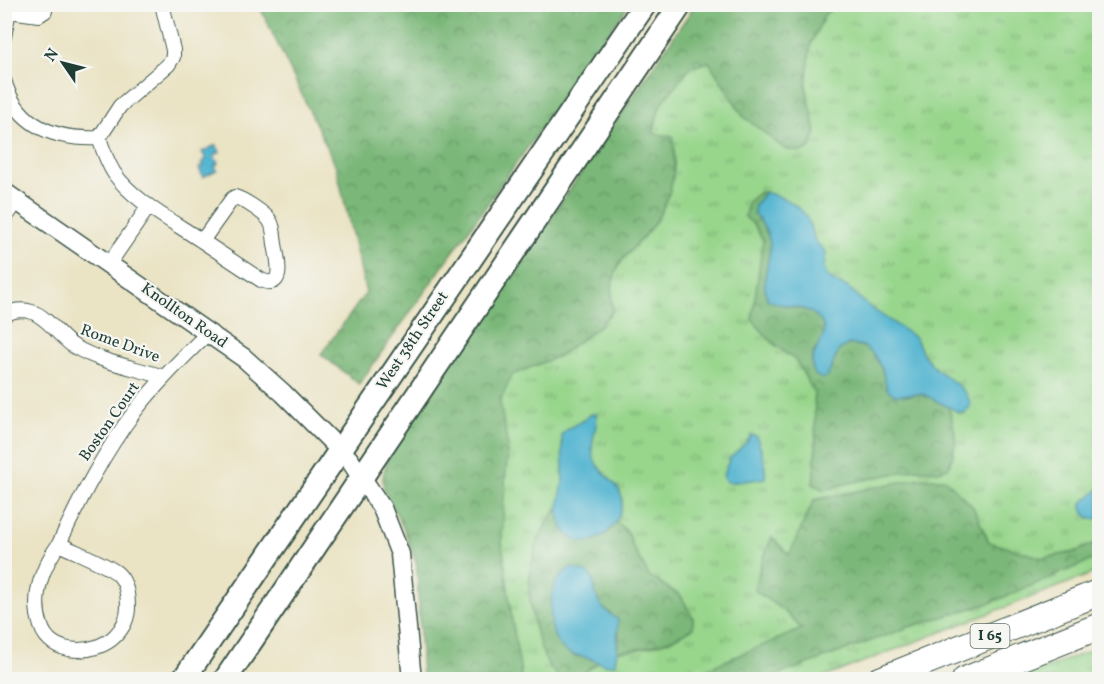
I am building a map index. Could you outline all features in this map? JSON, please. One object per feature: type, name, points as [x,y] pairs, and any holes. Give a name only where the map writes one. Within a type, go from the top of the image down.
[{"type":"highway","name":"I 65","points":[[880,680],[1100,592]]},
{"type":"highway","name":"I 65","points":[[965,680],[1100,626]]},
{"type":"main road","name":"West 38th Street","points":[[225,680],[350,462],[645,4]]},
{"type":"main road","name":"West 38th Street","points":[[183,680],[350,462],[656,43],[681,4]]},
{"type":"main road","points":[[656,43],[688,4]]},
{"type":"street","points":[[4,37],[10,8],[39,15],[45,10],[46,4]]},
{"type":"street","points":[[99,138],[120,106],[168,65],[173,57],[162,4]]},
{"type":"street","points":[[4,80],[16,106],[42,129],[63,137],[99,138]]},
{"type":"street","points":[[99,138],[105,157],[116,176],[149,206],[263,282],[272,282],[279,274],[270,220],[238,197],[232,199],[202,241]]},
{"type":"street","points":[[4,220],[11,197]]},
{"type":"street","name":"Knollton Road","points":[[11,197],[208,333],[263,374],[350,462],[382,508],[400,554],[404,576],[412,680]]},
{"type":"street","points":[[109,264],[149,206]]},
{"type":"street","name":"Rome Drive","points":[[4,315],[20,310],[36,314],[60,336],[79,349],[164,377]]},
{"type":"street","name":"Boston Court","points":[[59,544],[116,573],[126,590],[128,612],[125,623],[119,633],[101,646],[85,651],[68,649],[53,641],[42,628],[38,600],[40,584],[49,558],[59,544],[81,496],[103,457],[135,411],[164,377],[208,333]]},
{"type":"green space","points":[[259,5],[629,5],[359,384],[321,354],[366,293],[336,166]]},
{"type":"green space","points":[[695,5],[1099,5],[1099,571],[819,679],[422,679],[417,565],[404,529],[384,490],[383,477]]},
{"type":"green space","points":[[695,5],[838,5],[825,14],[811,44],[806,86],[816,133],[810,148],[801,152],[785,149],[743,116],[709,62],[690,67],[660,106],[653,133],[673,137],[674,171],[670,192],[655,222],[617,270],[613,281],[613,311],[598,327],[559,356],[512,375],[500,402],[508,447],[502,542],[521,674],[519,679],[422,679],[417,565],[404,529],[384,490],[383,477],[387,459]]},
{"type":"green space","points":[[760,192],[765,192],[755,205],[754,214],[769,238],[770,256],[765,286],[767,299],[774,303],[811,312],[818,316],[825,327],[825,332],[812,357],[813,371],[828,375],[840,349],[848,345],[857,345],[864,347],[874,356],[884,375],[887,389],[906,396],[923,394],[948,406],[953,423],[955,445],[948,468],[939,471],[915,469],[824,490],[813,484],[816,446],[814,392],[796,361],[775,345],[752,320],[763,240],[754,225],[745,217],[748,202]]},
{"type":"green space","points":[[919,478],[945,479],[973,507],[989,542],[1043,558],[1075,552],[1099,541],[1099,557],[990,603],[915,625],[766,679],[682,679],[802,629],[784,611],[754,590],[772,537],[789,555],[814,500]]},
{"type":"green space","points":[[560,506],[559,520],[593,541],[606,534],[616,521],[629,534],[632,545],[649,576],[681,596],[693,618],[693,628],[657,645],[617,651],[619,634],[610,613],[601,607],[594,590],[594,581],[561,575],[552,596],[554,616],[558,626],[573,656],[586,657],[599,662],[572,678],[562,678],[555,673],[548,665],[538,639],[529,588],[531,566],[539,540],[550,518]]},
{"type":"green space","points":[[1099,647],[1099,679],[1018,679]]},
{"type":"water","points":[[216,145],[220,152],[214,156],[218,163],[215,166],[217,170],[203,177],[199,168],[204,166],[202,162],[206,159],[202,152]]},
{"type":"water","points":[[765,192],[784,199],[801,210],[808,220],[816,241],[826,252],[824,268],[827,276],[847,287],[871,308],[916,338],[923,354],[936,369],[967,395],[971,405],[966,412],[960,413],[923,394],[895,395],[887,389],[882,369],[874,355],[863,346],[849,344],[839,350],[828,375],[823,379],[816,376],[812,367],[815,352],[824,331],[822,324],[816,316],[805,309],[767,299],[765,275],[770,247],[769,237],[764,226],[754,214],[755,205]]},
{"type":"water","points":[[591,414],[596,414],[597,419],[593,456],[599,468],[617,487],[622,504],[613,526],[595,540],[585,542],[575,540],[567,533],[559,517],[563,480],[562,435],[568,428]]},
{"type":"water","points":[[751,435],[756,436],[762,451],[765,478],[726,482],[723,475],[730,458]]},
{"type":"water","points":[[1099,489],[1099,518],[1095,519],[1084,513],[1082,503]]},
{"type":"water","points":[[570,568],[591,576],[600,604],[618,620],[615,664],[604,664],[568,653],[557,642],[551,618],[553,592],[557,580]]}]
